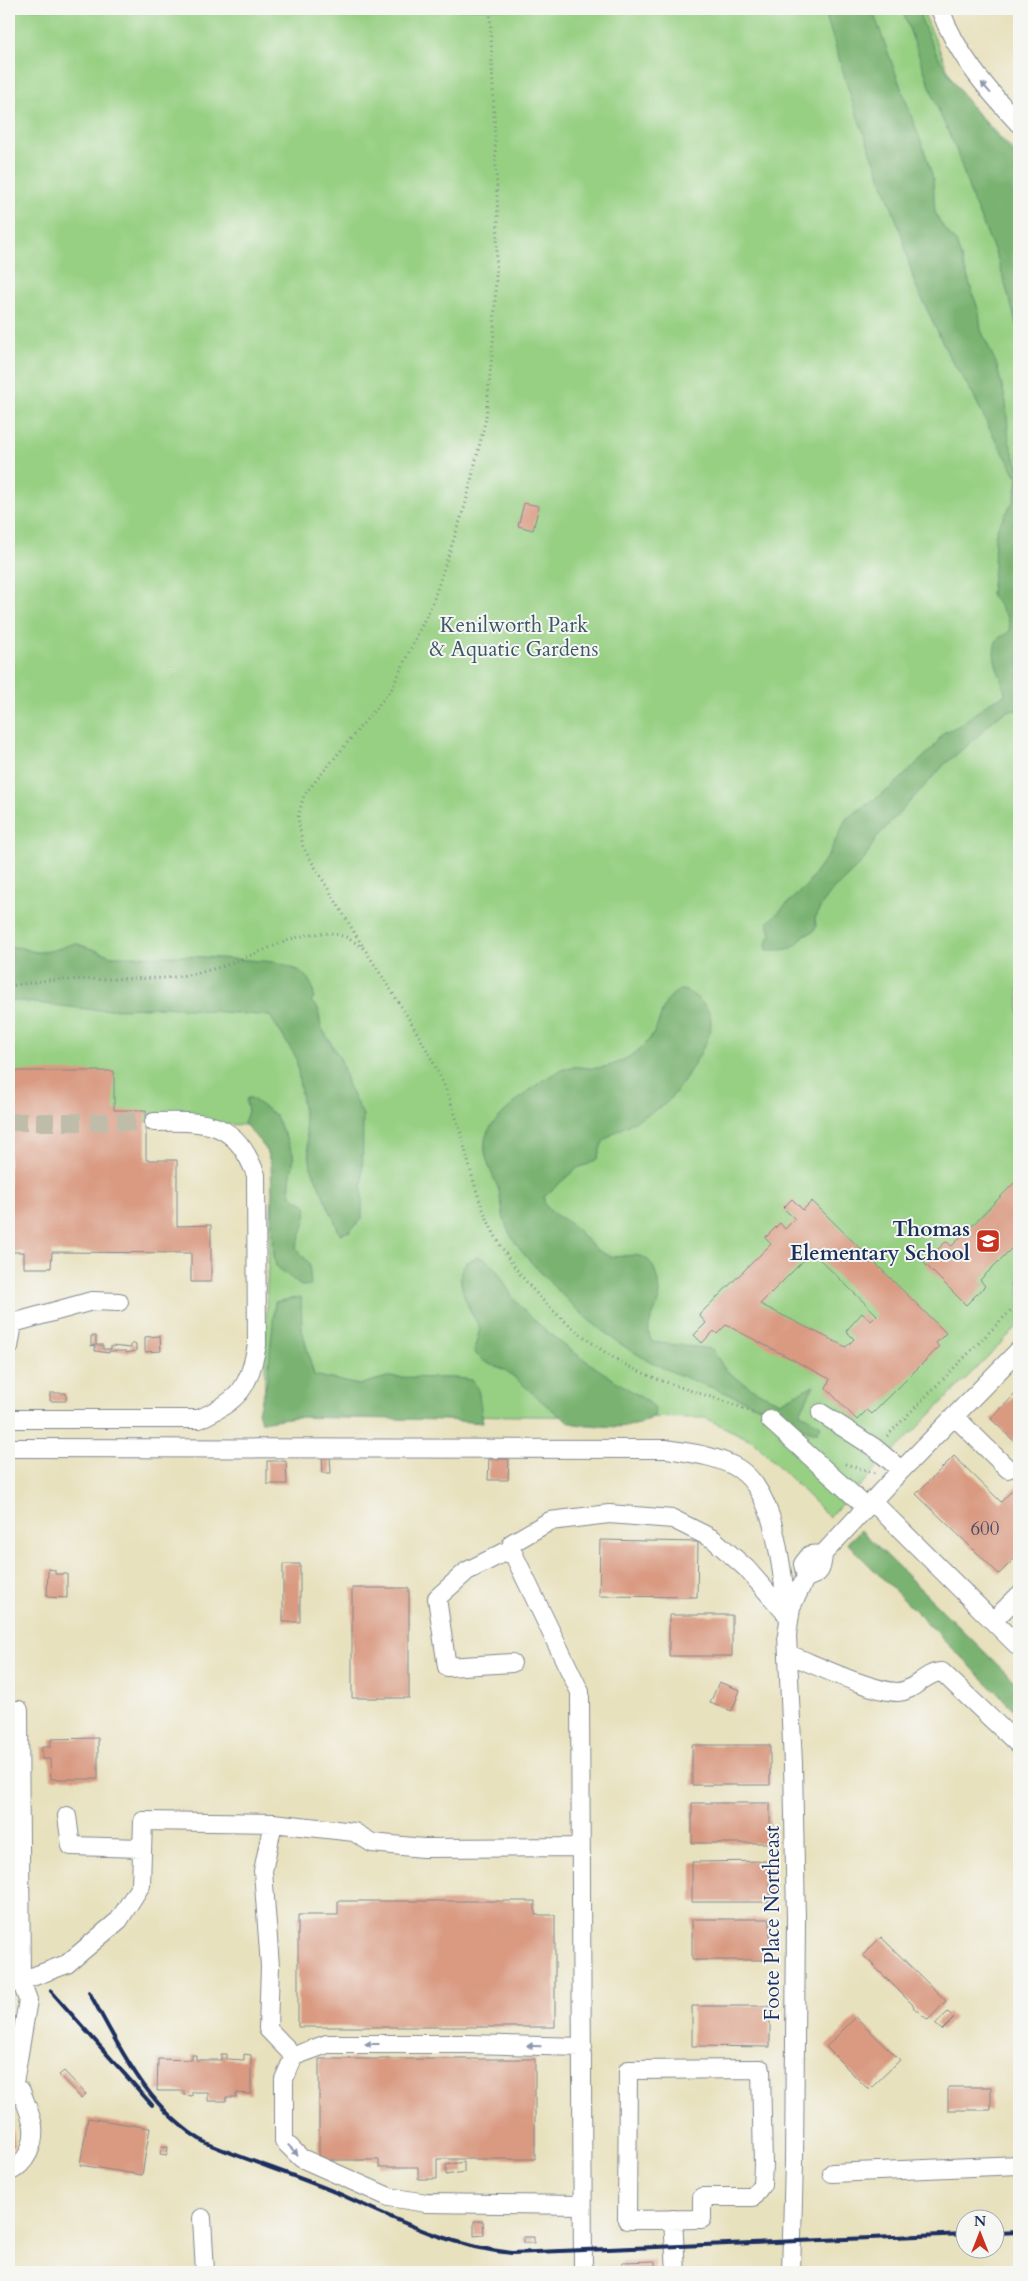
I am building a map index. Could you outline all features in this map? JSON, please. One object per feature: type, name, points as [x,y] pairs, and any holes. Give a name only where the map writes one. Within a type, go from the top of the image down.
[{"type":"street","points":[[940,9],[952,39],[966,63],[1019,124]]},
{"type":"street","points":[[9,1419],[200,1419],[226,1406],[244,1389],[252,1369],[257,1345],[256,1175],[248,1154],[239,1142],[219,1128],[196,1121],[154,1122]]},
{"type":"street","points":[[9,1347],[13,1323],[92,1301],[119,1302]]},
{"type":"street","name":"Foote Place Northeast","points":[[791,2272],[796,1919],[788,1616],[793,1601],[806,1577],[816,1576],[822,1568],[823,1554],[1019,1350]]},
{"type":"street","points":[[821,1413],[875,1448],[902,1470]]},
{"type":"street","points":[[954,1416],[1008,1469]]},
{"type":"street","points":[[770,1420],[869,1504],[1019,1647]]},
{"type":"street","points":[[9,1448],[666,1449],[706,1456],[735,1467],[759,1489],[771,1513],[788,1616]]},
{"type":"street","points":[[583,2272],[580,1692],[511,1549],[512,1543],[550,1521],[609,1514],[673,1519],[714,1539],[746,1568],[788,1616]]},
{"type":"street","points":[[511,1549],[467,1571],[437,1598],[447,1667],[512,1663]]},
{"type":"street","points":[[993,1621],[1019,1595]]},
{"type":"street","points":[[788,1654],[870,1686],[896,1692],[906,1690],[934,1672],[942,1672],[1019,1745]]},
{"type":"street","points":[[9,1710],[19,1710],[15,1981],[28,2000],[11,2088],[21,2091],[33,2126],[29,2153],[19,2168],[9,2172]]},
{"type":"street","points":[[68,1816],[70,1846],[142,1848]]},
{"type":"street","points":[[15,1981],[67,1964],[119,1920],[141,1886],[143,1821],[273,1823],[354,1832],[372,1843],[423,1848],[580,1847]]},
{"type":"street","points":[[273,1823],[263,1871],[270,1966],[268,2029],[294,2056]]},
{"type":"street","points":[[582,2205],[426,2204],[389,2197],[320,2168],[301,2158],[284,2141],[284,2079],[294,2056],[327,2044],[468,2044],[583,2047]]},
{"type":"street","points":[[761,2069],[762,2184],[753,2197],[702,2198],[702,2219],[673,2219],[627,2220],[628,2070],[761,2069]]},
{"type":"street","points":[[832,2172],[1019,2165]]},
{"type":"street","points":[[202,2218],[205,2272]]},
{"type":"street","points":[[673,2219],[676,2272]]},
{"type":"path","points":[[490,9],[498,220],[494,333],[486,418],[465,506],[432,604],[391,690],[304,795],[298,817],[303,847],[428,1050],[452,1104],[485,1215],[508,1258],[530,1287],[553,1311],[582,1336],[638,1371],[770,1420]]},
{"type":"path","points":[[9,986],[49,980],[167,978],[194,974],[224,966],[294,938],[312,934],[331,933],[346,936],[364,948]]},
{"type":"path","points":[[881,1442],[1019,1302]]},
{"type":"path","points":[[842,1463],[877,1474]]},
{"type":"green space","name":"Kenilworth Park & Aquatic Gardens","points":[[9,9],[922,9],[958,93],[1019,157],[1019,1325],[829,1517],[753,1441],[705,1418],[264,1413],[267,1284],[276,1126],[9,1117]]},
{"type":"green space","points":[[824,9],[872,9],[927,158],[933,178],[935,212],[943,227],[956,242],[979,312],[981,330],[996,363],[1006,402],[1009,441],[1019,469],[1019,710],[1007,711],[995,718],[977,737],[945,764],[877,837],[863,861],[832,891],[821,906],[815,918],[816,927],[813,932],[804,935],[796,945],[789,949],[767,950],[766,944],[771,934],[768,922],[806,886],[829,854],[846,819],[892,787],[934,747],[943,733],[960,725],[990,702],[1005,695],[994,649],[997,640],[1010,630],[1008,618],[991,594],[995,536],[998,526],[1014,501],[1018,478],[989,428],[973,394],[950,358],[914,282],[901,232],[853,104]]},
{"type":"green space","points":[[902,9],[918,9],[925,30],[946,70],[974,109],[1019,160],[1019,332],[997,257],[972,198],[956,149],[940,114]]},
{"type":"green space","points":[[75,943],[112,956],[189,956],[277,962],[300,971],[308,979],[313,988],[314,997],[311,1002],[318,1008],[321,1027],[341,1060],[348,1086],[363,1115],[362,1219],[350,1231],[340,1234],[311,1167],[296,1057],[270,1016],[164,1007],[95,1010],[9,1000],[9,948],[19,947],[36,952],[46,952]]},
{"type":"green space","points":[[680,990],[690,993],[700,1001],[709,1012],[710,1018],[711,1028],[708,1037],[691,1068],[666,1103],[606,1139],[602,1144],[597,1159],[577,1168],[544,1197],[545,1204],[552,1212],[572,1225],[602,1253],[612,1256],[633,1255],[643,1257],[651,1263],[658,1280],[659,1293],[658,1303],[649,1327],[652,1342],[712,1349],[725,1370],[756,1391],[780,1402],[814,1385],[800,1413],[821,1425],[818,1432],[811,1432],[755,1405],[665,1369],[616,1341],[579,1312],[557,1290],[521,1251],[506,1227],[500,1194],[485,1151],[486,1135],[490,1128],[527,1092],[551,1075],[571,1067],[606,1067],[628,1058],[647,1042],[655,1031],[668,999]]},
{"type":"green space","points":[[247,1098],[251,1098],[275,1115],[293,1153],[290,1192],[294,1198],[304,1204],[307,1212],[296,1248],[309,1263],[311,1285],[301,1286],[276,1266],[271,1164],[265,1148],[244,1123],[248,1111]]},
{"type":"green space","points":[[478,1257],[491,1264],[497,1270],[514,1299],[549,1333],[582,1358],[650,1403],[655,1409],[654,1416],[632,1426],[581,1425],[572,1423],[552,1410],[509,1373],[482,1360],[474,1351],[480,1328],[464,1295],[461,1276],[462,1268],[467,1262]]},
{"type":"green space","points":[[301,1297],[302,1330],[314,1375],[359,1385],[387,1377],[458,1378],[471,1380],[478,1388],[483,1423],[446,1420],[295,1417],[261,1422],[258,1411],[267,1383],[275,1302]]},
{"type":"green space","points":[[861,1530],[1019,1686],[1019,1715],[847,1543]]},
{"type":"building","points":[[524,503],[539,506],[533,530],[518,526]]},
{"type":"building","points":[[9,1071],[114,1071],[114,1110],[146,1110],[146,1160],[177,1160],[177,1226],[211,1225],[211,1282],[191,1282],[191,1253],[52,1252],[51,1268],[24,1268],[24,1252],[9,1252]]},
{"type":"building","name":"Thomas Elementary School","points":[[1019,1178],[1019,1241],[980,1280],[985,1286],[966,1305],[924,1263],[944,1243],[947,1242],[952,1246]]},
{"type":"building","points":[[792,1199],[803,1210],[812,1201],[946,1333],[936,1343],[939,1347],[872,1414],[867,1410],[857,1420],[826,1388],[830,1379],[726,1325],[717,1334],[714,1331],[702,1343],[694,1335],[706,1323],[699,1315],[771,1244],[765,1238],[780,1223],[785,1229],[795,1219],[783,1208]],"holes":[[[812,1252],[877,1315],[871,1321],[862,1313],[846,1331],[854,1339],[846,1347],[760,1304]]]},
{"type":"building","points":[[91,1336],[96,1336],[96,1345],[103,1345],[103,1349],[111,1349],[111,1346],[131,1348],[131,1344],[136,1344],[136,1351],[126,1353],[126,1351],[109,1351],[109,1353],[95,1351],[95,1345],[91,1346]]},
{"type":"building","points":[[160,1336],[161,1351],[145,1352],[145,1337]]},
{"type":"building","points":[[1019,1390],[1019,1446],[991,1419]]},
{"type":"building","points":[[50,1393],[66,1393],[66,1401],[50,1401]]},
{"type":"building","points":[[322,1456],[330,1456],[331,1473],[323,1473]]},
{"type":"building","points":[[954,1456],[1001,1502],[1019,1483],[1019,1554],[999,1574],[916,1494]]},
{"type":"building","points":[[489,1459],[509,1459],[508,1480],[488,1480]]},
{"type":"building","points":[[267,1461],[286,1461],[287,1484],[267,1484]]},
{"type":"building","points":[[600,1540],[698,1542],[697,1597],[599,1596]]},
{"type":"building","points":[[283,1564],[300,1564],[300,1622],[283,1622]]},
{"type":"building","points":[[48,1569],[55,1570],[55,1574],[67,1574],[67,1598],[47,1597]]},
{"type":"building","points":[[352,1588],[409,1588],[409,1698],[352,1698]]},
{"type":"building","points":[[669,1615],[732,1615],[732,1656],[669,1656]]},
{"type":"building","points":[[719,1682],[740,1690],[732,1711],[710,1703]]},
{"type":"building","points":[[98,1738],[98,1779],[51,1779],[50,1759],[42,1759],[42,1747],[51,1747],[51,1739]]},
{"type":"building","points":[[692,1745],[770,1745],[770,1785],[692,1785]]},
{"type":"building","points":[[692,1803],[770,1803],[770,1843],[692,1843]]},
{"type":"building","points":[[770,1861],[770,1902],[692,1902],[692,1862]]},
{"type":"building","points":[[338,1901],[535,1901],[535,1915],[555,1915],[555,2027],[298,2027],[298,1915],[338,1915]]},
{"type":"building","points":[[692,1919],[770,1919],[770,1960],[692,1960]]},
{"type":"building","points":[[881,1937],[946,2001],[928,2020],[863,1955]]},
{"type":"building","points":[[692,2006],[770,2006],[770,2047],[692,2046]]},
{"type":"building","points":[[948,2012],[954,2018],[942,2030],[935,2024]]},
{"type":"building","points":[[856,2017],[900,2060],[869,2090],[826,2047]]},
{"type":"building","points":[[221,2054],[226,2054],[226,2059],[244,2060],[244,2054],[251,2055],[251,2094],[236,2093],[236,2097],[226,2097],[226,2101],[208,2101],[208,2092],[192,2092],[192,2096],[184,2095],[184,2091],[157,2091],[158,2059],[192,2060],[192,2055],[196,2055],[196,2060],[221,2060]]},
{"type":"building","points":[[319,2059],[535,2059],[535,2159],[437,2159],[437,2179],[418,2179],[418,2167],[379,2167],[379,2160],[319,2160]]},
{"type":"building","points":[[64,2071],[86,2094],[81,2098],[59,2075]]},
{"type":"building","points":[[948,2087],[991,2087],[991,2110],[948,2110]]},
{"type":"building","points":[[88,2118],[150,2128],[142,2175],[80,2165]]},
{"type":"building","points":[[12,2120],[15,2147],[9,2147],[9,2121]]},
{"type":"building","points":[[162,2146],[168,2147],[167,2155],[160,2154]]},
{"type":"building","points":[[464,2162],[464,2172],[446,2175],[446,2165]]},
{"type":"building","points":[[474,2221],[483,2221],[484,2235],[474,2236]]},
{"type":"building","points":[[523,2237],[534,2237],[534,2243],[523,2243]]},
{"type":"building","points":[[655,2261],[655,2271],[622,2272],[622,2262]]},
{"type":"tunnel","points":[[9,1122],[154,1122]]},
{"type":"railway","points":[[51,1991],[152,2105]]},
{"type":"railway","points":[[89,1992],[137,2076],[168,2113],[206,2143],[325,2188],[404,2223],[467,2245],[512,2253],[956,2234]]},
{"type":"railway","points":[[1006,2233],[1019,2232]]},
{"type":"place","name":"Thomas Elementary School","points":[[988,1241]]}]
